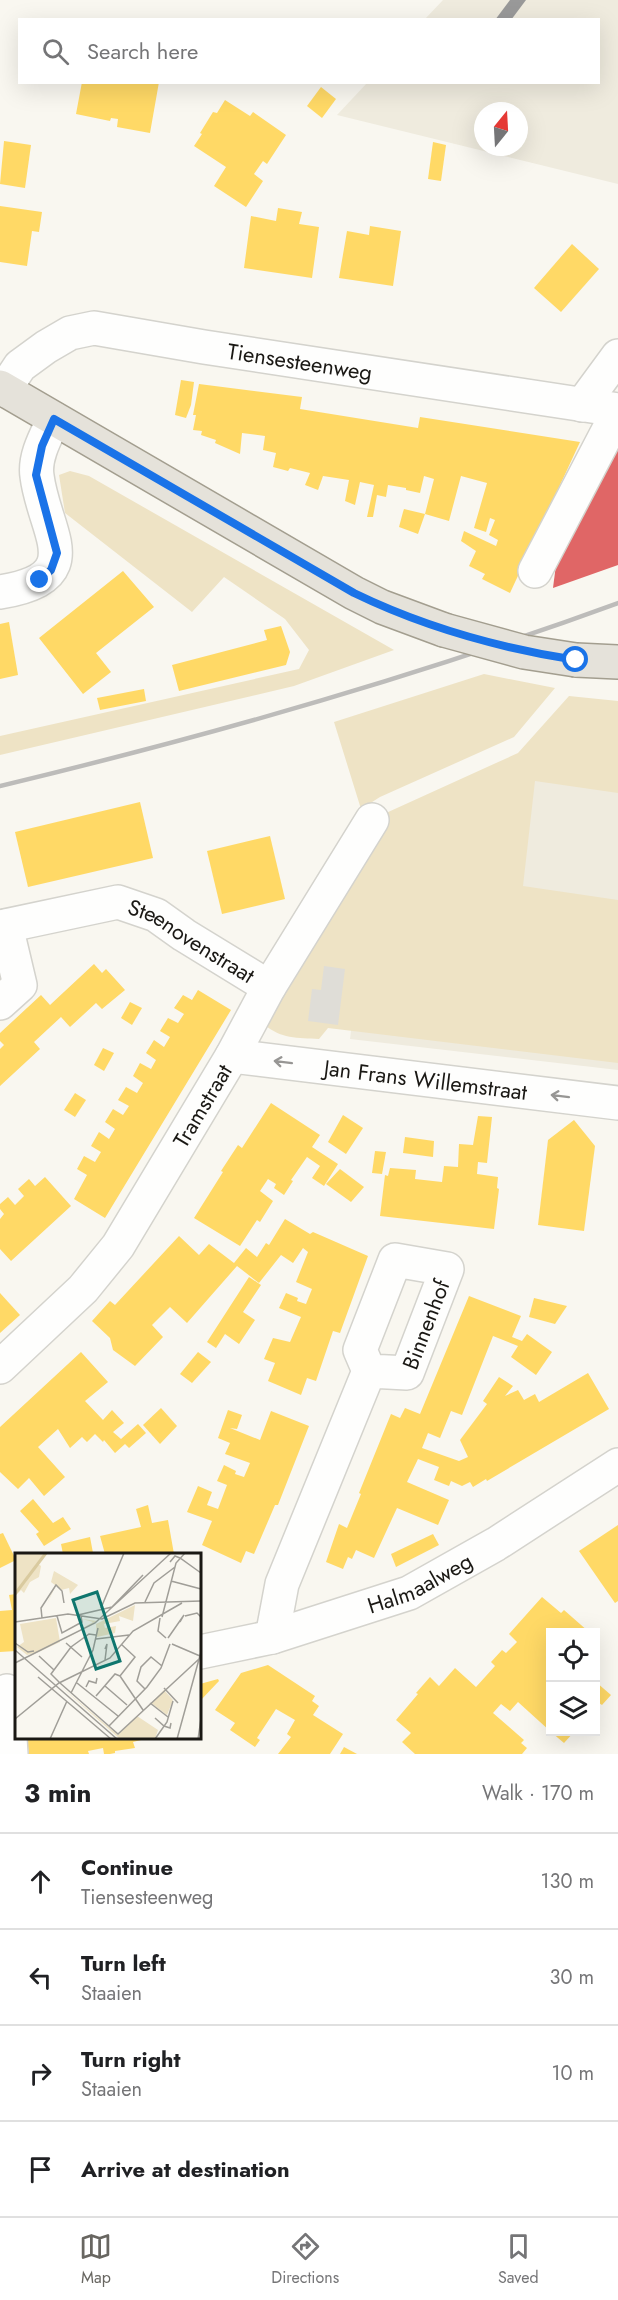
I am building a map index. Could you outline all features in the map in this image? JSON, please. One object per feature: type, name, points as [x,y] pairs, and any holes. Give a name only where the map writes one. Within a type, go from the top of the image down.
[{"type":"main road","name":"Tiensesteenweg","points":[[2,388],[354,593],[414,619],[524,652],[576,660],[618,662]]},
{"type":"street","name":"Tiensesteenweg","points":[[2,388],[20,366],[46,347],[70,333],[94,328],[618,411],[535,571]]},
{"type":"street","points":[[582,405],[618,356]]},
{"type":"street","points":[[0,592],[40,580],[51,570],[57,553],[36,475],[42,446],[54,419]]},
{"type":"street","name":"Tramstraat","points":[[0,1367],[82,1289],[118,1246],[232,1056],[269,987],[372,820]]},
{"type":"street","name":"Steenovenstraat","points":[[0,1003],[20,985],[3,926],[118,902],[156,915],[184,935],[269,987]]},
{"type":"street","name":"Jan Frans Willemstraat","points":[[232,1056],[618,1103]]},
{"type":"street","name":"Binnenhof","points":[[272,1636],[282,1584],[369,1371]]},
{"type":"street","name":"Halmaalweg","points":[[201,1652],[272,1636],[409,1593],[496,1544],[618,1464]]},
{"type":"street","points":[[8,1691],[11,1754]]},
{"type":"shaded area","points":[[443,0],[618,0],[618,184],[504,156],[528,156],[528,102],[474,102],[474,149],[337,115],[366,84],[600,84],[600,18],[426,18]]},
{"type":"shaded area","points":[[70,471],[89,476],[394,650],[294,686],[0,755],[0,736],[299,669],[309,650],[285,619],[224,577],[192,612],[65,513],[59,475]]},
{"type":"shaded area","points":[[484,674],[555,688],[514,737],[380,797],[361,809],[334,722]]},
{"type":"shaded area","points":[[569,696],[618,701],[618,793],[535,781],[523,886],[618,900],[618,1063],[328,1028],[319,1039],[297,1038],[276,1033],[264,1024],[386,813],[518,753]]},
{"type":"shaded area","points":[[618,758],[618,1070],[350,1039],[360,955],[393,817]]},
{"type":"building: Homes","points":[[82,84],[159,84],[150,133],[117,127],[118,119],[111,118],[110,121],[76,114]]},
{"type":"building: Homes","points":[[321,87],[336,99],[322,118],[307,106]]},
{"type":"building: Homes","points":[[225,100],[250,116],[253,112],[286,135],[267,164],[263,161],[254,174],[263,181],[246,207],[214,186],[226,167],[194,146],[213,112],[217,113]]},
{"type":"building: Homes","points":[[4,141],[31,145],[25,188],[0,184]]},
{"type":"building: Homes","points":[[433,142],[446,145],[441,181],[428,179]]},
{"type":"building: Homes","points":[[0,206],[42,212],[39,232],[32,231],[27,266],[0,262]]},
{"type":"building: Homes","points":[[278,208],[302,212],[299,224],[319,227],[312,278],[244,268],[251,216],[276,221]]},
{"type":"building: Homes","points":[[370,226],[401,231],[393,286],[339,278],[347,231],[369,235]]},
{"type":"building: Homes","points":[[572,244],[599,269],[561,312],[534,288]]},
{"type":"building: Homes","points":[[181,380],[194,382],[191,405],[186,418],[175,415]]},
{"type":"building: Homes","points":[[199,384],[302,397],[300,409],[418,428],[420,417],[580,442],[510,593],[482,579],[485,574],[469,566],[476,551],[461,541],[464,531],[496,546],[498,540],[489,535],[495,520],[490,518],[486,532],[474,528],[487,483],[461,476],[449,521],[425,514],[434,479],[424,476],[420,493],[388,485],[386,497],[377,495],[373,517],[367,517],[374,485],[360,482],[355,505],[345,501],[349,480],[323,476],[318,490],[305,485],[310,473],[273,467],[276,453],[263,450],[265,436],[242,433],[240,454],[215,443],[216,440],[201,435],[202,431],[193,430],[196,415],[193,415]]},
{"type":"building: Homes","points":[[404,509],[425,514],[418,534],[399,527]]},
{"type":"building: Homes","points":[[123,571],[154,607],[96,653],[111,672],[83,694],[39,638]]},
{"type":"building: Homes","points":[[9,622],[18,675],[0,679],[0,624]]},
{"type":"building: Homes","points":[[281,626],[290,652],[286,665],[179,691],[172,665],[267,640],[264,630]]},
{"type":"building: Homes","points":[[144,689],[146,701],[100,710],[97,698]]},
{"type":"building: Homes","points":[[140,802],[153,858],[28,887],[15,832]]},
{"type":"building: Homes","points":[[270,836],[285,899],[222,914],[207,851]]},
{"type":"building: Homes","points":[[94,964],[102,973],[106,969],[125,990],[102,1009],[96,1003],[70,1027],[61,1017],[34,1042],[40,1049],[0,1086],[0,1049],[4,1045],[0,1041],[0,1033],[41,995],[50,1005]]},
{"type":"building: Homes","points":[[198,990],[231,1010],[105,1218],[74,1199],[87,1175],[77,1169],[84,1156],[95,1162],[101,1152],[91,1146],[99,1132],[109,1139],[115,1129],[105,1122],[113,1109],[123,1115],[129,1106],[118,1100],[126,1087],[137,1093],[143,1083],[133,1076],[140,1063],[151,1069],[156,1060],[146,1053],[154,1040],[164,1047],[170,1037],[160,1031],[168,1018],[178,1023],[184,1014],[174,1008],[183,995],[192,1000]]},
{"type":"building: Homes","points":[[130,1002],[142,1008],[132,1025],[121,1018]]},
{"type":"building: Homes","points":[[103,1048],[114,1053],[104,1071],[94,1065]]},
{"type":"building: Homes","points":[[75,1093],[86,1100],[75,1117],[64,1110]]},
{"type":"building: Homes","points":[[271,1103],[320,1135],[312,1147],[338,1164],[324,1186],[312,1178],[320,1166],[307,1157],[284,1195],[274,1188],[276,1184],[268,1179],[260,1191],[273,1201],[260,1222],[257,1220],[240,1246],[194,1218],[238,1145],[242,1148]]},
{"type":"building: Homes","points":[[343,1115],[363,1128],[346,1154],[328,1142]]},
{"type":"building: Homes","points":[[478,1116],[492,1117],[487,1163],[478,1162],[477,1174],[498,1177],[497,1188],[499,1189],[494,1229],[380,1216],[385,1175],[388,1176],[390,1168],[416,1170],[415,1179],[442,1182],[444,1166],[458,1167],[459,1144],[473,1145]]},
{"type":"building: Homes","points":[[574,1120],[595,1146],[584,1231],[538,1225],[548,1140]]},
{"type":"building: Homes","points":[[405,1137],[434,1141],[433,1157],[403,1153]]},
{"type":"building: Homes","points":[[375,1151],[386,1152],[382,1174],[372,1173]]},
{"type":"building: Homes","points":[[340,1169],[364,1187],[351,1202],[326,1184]]},
{"type":"building: Homes","points":[[45,1177],[71,1206],[11,1261],[0,1249],[0,1219],[4,1214],[0,1209],[0,1204],[8,1197],[15,1205],[24,1196],[18,1189],[29,1179],[35,1186]]},
{"type":"building: Homes","points":[[285,1219],[310,1234],[313,1232],[368,1256],[340,1333],[333,1331],[316,1381],[307,1378],[301,1395],[268,1381],[275,1363],[264,1359],[273,1338],[290,1342],[301,1317],[279,1308],[286,1293],[306,1304],[312,1289],[296,1282],[308,1252],[303,1248],[293,1263],[281,1255],[259,1283],[237,1266],[187,1323],[170,1307],[152,1325],[163,1337],[135,1366],[113,1350],[110,1338],[92,1321],[110,1301],[115,1305],[179,1236],[199,1255],[209,1244],[234,1263],[246,1248],[257,1257],[266,1243],[269,1245]]},
{"type":"building: Homes","points":[[249,1277],[261,1285],[243,1312],[255,1320],[239,1344],[225,1334],[216,1348],[207,1342]]},
{"type":"building: Homes","points":[[0,1293],[20,1315],[0,1333]]},
{"type":"building: Homes","points":[[469,1296],[521,1316],[512,1337],[522,1341],[527,1334],[552,1352],[536,1375],[511,1357],[518,1346],[493,1336],[462,1415],[451,1411],[440,1438],[428,1433],[422,1448],[459,1461],[468,1457],[460,1440],[487,1404],[483,1401],[499,1377],[513,1386],[505,1396],[518,1390],[524,1400],[535,1394],[539,1402],[588,1373],[609,1409],[473,1487],[470,1482],[462,1486],[451,1481],[449,1486],[434,1480],[439,1467],[418,1459],[407,1482],[449,1500],[438,1525],[397,1508],[374,1558],[356,1550],[352,1559],[348,1557],[343,1569],[326,1562],[339,1524],[347,1528],[391,1414],[400,1418],[405,1408],[420,1414]]},
{"type":"building: Homes","points":[[534,1298],[567,1306],[555,1324],[529,1317]]},
{"type":"building: Homes","points":[[81,1352],[108,1382],[85,1401],[103,1420],[112,1410],[124,1423],[113,1432],[121,1439],[138,1424],[146,1433],[129,1448],[125,1444],[115,1453],[104,1440],[103,1442],[95,1434],[87,1442],[82,1437],[70,1448],[58,1429],[38,1447],[65,1477],[44,1496],[29,1478],[18,1489],[0,1472],[0,1427]]},
{"type":"building: Homes","points":[[198,1352],[211,1362],[192,1383],[180,1374]]},
{"type":"building: Homes","points":[[161,1408],[177,1426],[160,1444],[143,1425]]},
{"type":"building: Homes","points":[[228,1410],[242,1415],[237,1429],[230,1428],[260,1440],[271,1411],[309,1426],[278,1505],[275,1505],[254,1554],[246,1551],[241,1563],[202,1545],[212,1521],[187,1512],[198,1486],[212,1492],[207,1505],[218,1509],[227,1485],[217,1481],[224,1465],[236,1471],[235,1474],[244,1477],[250,1463],[225,1454],[230,1443],[218,1438]]},
{"type":"building: Homes","points":[[33,1499],[53,1523],[63,1517],[71,1529],[44,1546],[36,1534],[39,1532],[20,1511]]},
{"type":"building: Homes","points":[[148,1505],[152,1523],[168,1520],[174,1553],[105,1553],[100,1536],[141,1527],[136,1509]]},
{"type":"building: Homes","points":[[618,1525],[618,1601],[615,1603],[579,1551]]},
{"type":"building: Homes","points":[[3,1533],[15,1560],[0,1568],[0,1534]]},
{"type":"building: Homes","points":[[433,1534],[439,1545],[396,1567],[391,1554]]},
{"type":"building: Homes","points":[[90,1537],[93,1553],[63,1553],[61,1544]]},
{"type":"building: Homes","points":[[15,1594],[15,1651],[0,1652],[0,1611],[12,1610],[9,1595]]},
{"type":"building: Homes","points":[[542,1597],[561,1613],[564,1610],[584,1628],[546,1628],[546,1727],[518,1702],[510,1711],[501,1704],[493,1713],[524,1740],[521,1743],[527,1748],[522,1754],[415,1754],[402,1742],[411,1733],[396,1720],[418,1694],[416,1693],[430,1677],[439,1686],[455,1668],[476,1687],[495,1666],[491,1662],[502,1650],[506,1653],[517,1642],[509,1634]]},
{"type":"building: Homes","points":[[268,1665],[315,1696],[312,1701],[319,1706],[313,1715],[343,1734],[330,1754],[278,1754],[291,1737],[287,1734],[295,1720],[276,1709],[257,1738],[260,1740],[255,1747],[230,1730],[235,1723],[215,1710],[241,1673]]},
{"type":"building: Homes","points":[[218,1679],[219,1681],[201,1700],[201,1684]]},
{"type":"building: Homes","points":[[600,1685],[611,1695],[602,1705],[600,1704]]},
{"type":"building: Homes","points":[[556,1736],[570,1736],[564,1743]]},
{"type":"building: Homes","points":[[27,1739],[145,1739],[133,1742],[135,1748],[110,1754],[104,1754],[103,1748],[88,1751],[89,1754],[29,1754]]},
{"type":"building: Homes","points":[[344,1747],[357,1754],[340,1754]]},
{"type":"building: Shops","points":[[618,449],[618,565],[553,588],[558,549]]},
{"type":"building: Industry","points":[[510,0],[526,0],[512,18],[496,18]]},
{"type":"building: Other","points":[[324,966],[345,969],[338,1025],[308,1021],[312,989],[321,990]]},
{"type":"railway","points":[[0,786],[156,747],[312,704],[466,656],[618,603]]},
{"type":"route","points":[[40,580],[51,570],[57,553],[36,475],[42,446],[54,419],[382,607],[444,630],[524,652],[576,660]]}]
